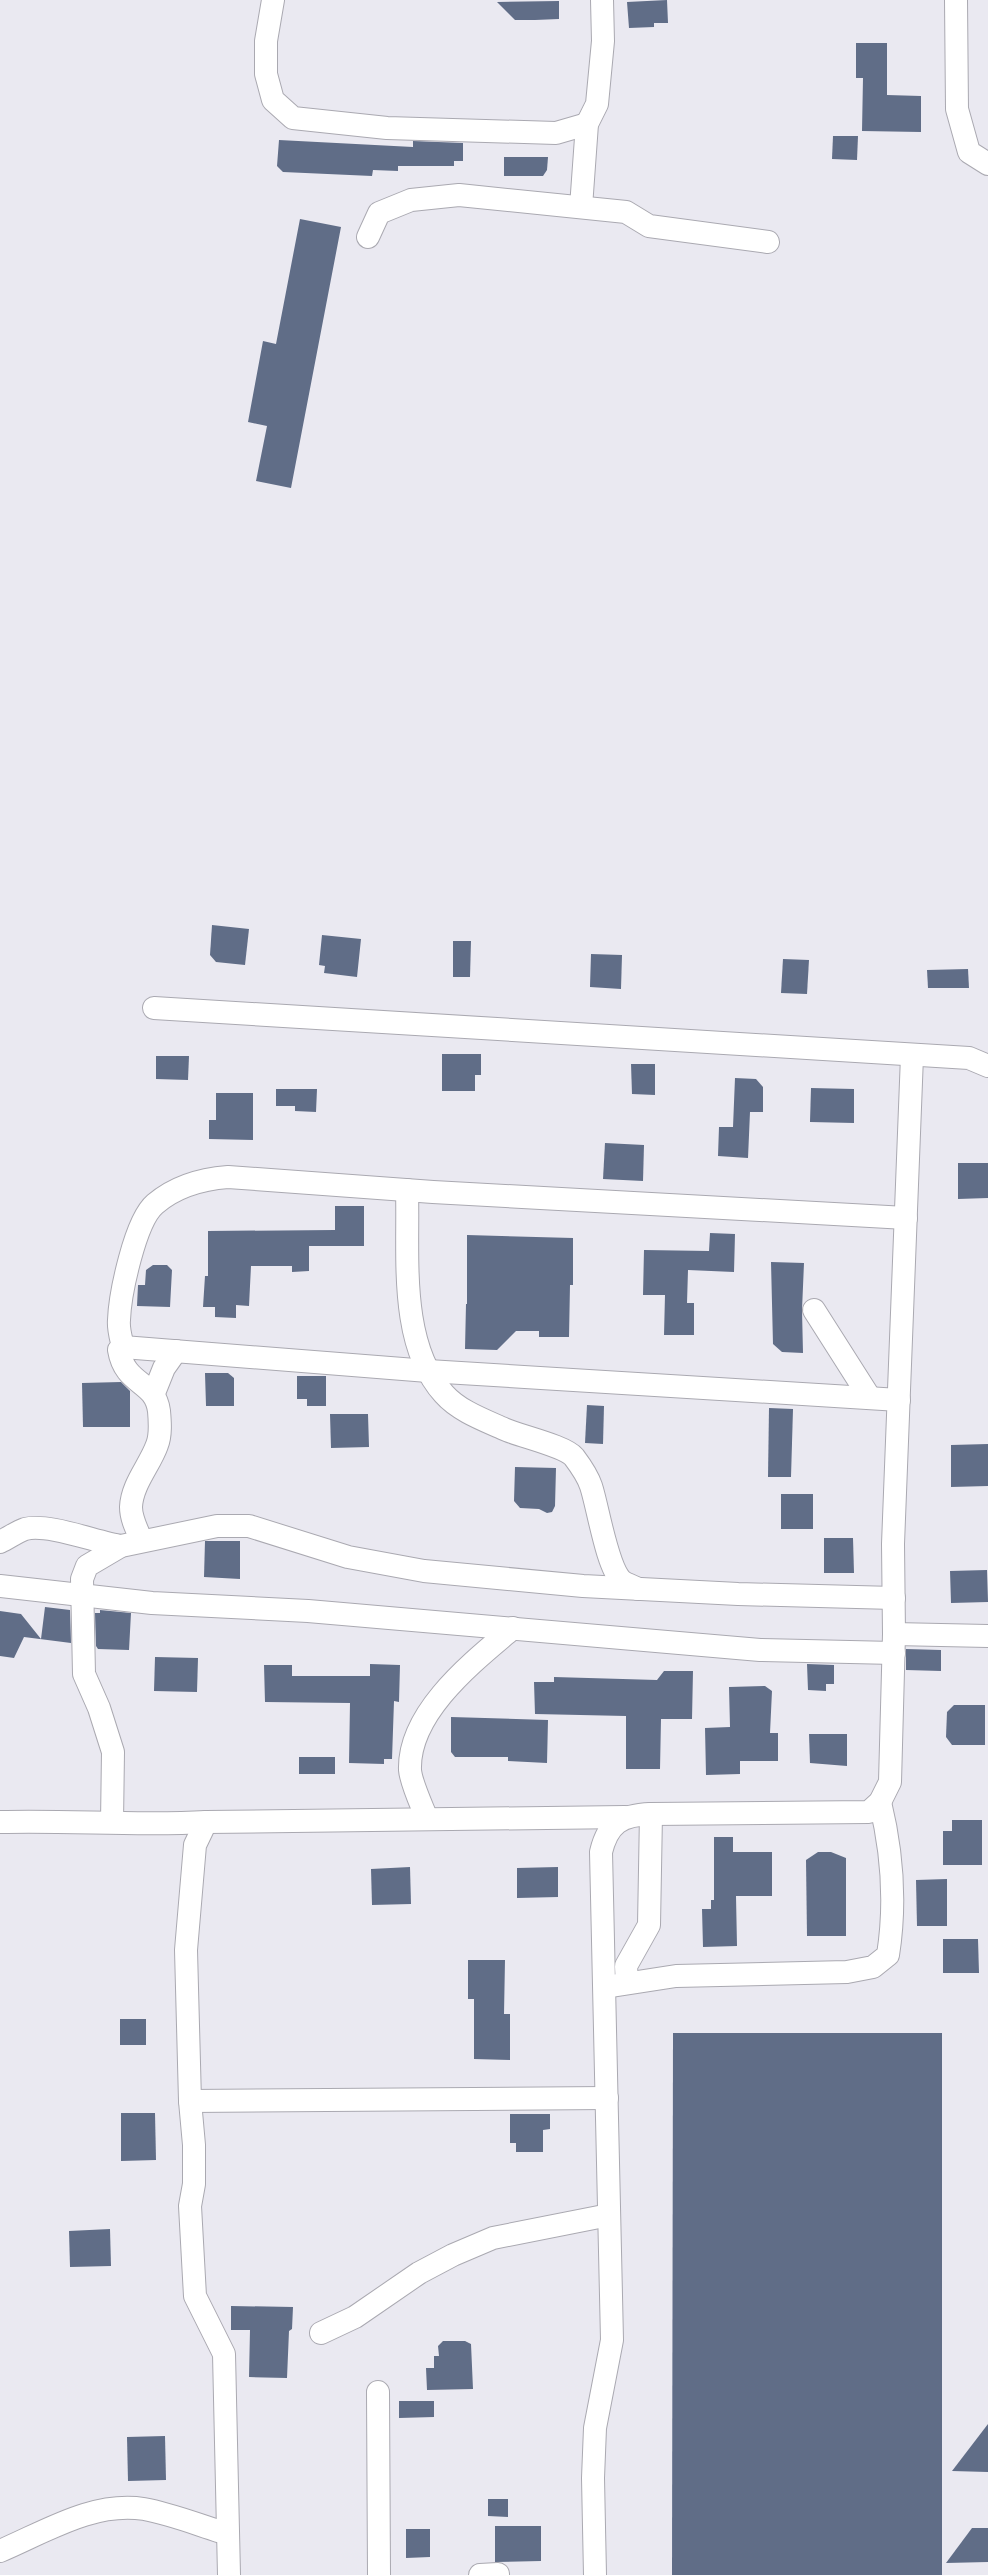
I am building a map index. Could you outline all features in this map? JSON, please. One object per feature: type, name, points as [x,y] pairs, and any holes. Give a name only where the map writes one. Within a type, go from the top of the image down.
[{"type":"street","points":[[273,0],[266,41],[266,74],[273,100],[293,118],[387,128],[556,133],[587,124]]},
{"type":"street","points":[[581,207],[587,124],[597,104],[603,41],[602,0]]},
{"type":"street","points":[[956,0],[957,109],[969,152],[988,164]]},
{"type":"street","points":[[368,237],[379,213],[410,200],[459,195],[626,212],[649,226],[768,242]]},
{"type":"street","points":[[154,1008],[752,1044],[912,1056],[969,1058],[988,1066]]},
{"type":"street","points":[[0,1822],[112,1822],[154,1824],[206,1822],[625,1817],[651,1814],[869,1812],[880,1802],[890,1782],[891,1772],[894,1643],[893,1544],[912,1056]]},
{"type":"street","points":[[154,1393],[132,1378],[125,1368],[120,1350],[123,1347],[119,1322],[122,1291],[143,1222],[154,1205],[176,1189],[207,1178],[228,1177],[407,1190],[906,1218]]},
{"type":"street","points":[[407,1190],[410,1306],[417,1347],[428,1371],[444,1395],[472,1414],[573,1456],[590,1484],[611,1562],[621,1580],[638,1589]]},
{"type":"street","points":[[814,1310],[870,1398]]},
{"type":"street","points":[[123,1347],[428,1371],[899,1400]]},
{"type":"street","points":[[142,1541],[133,1524],[131,1506],[138,1485],[158,1444],[159,1410],[154,1393],[164,1368],[176,1351]]},
{"type":"street","points":[[112,1822],[113,1752],[99,1708],[84,1674],[82,1579],[87,1566],[121,1546],[217,1526],[249,1526],[348,1557],[424,1571],[638,1589],[894,1598]]},
{"type":"street","points":[[0,1542],[26,1529],[63,1531],[97,1542],[121,1546]]},
{"type":"street","points":[[0,1586],[152,1603],[308,1611],[760,1650],[894,1643],[988,1636]]},
{"type":"street","points":[[427,1819],[410,1770],[415,1742],[430,1709],[467,1667],[513,1628]]},
{"type":"street","points":[[605,1987],[676,1976],[847,1972],[873,1967],[888,1955],[893,1923],[888,1835],[880,1802]]},
{"type":"street","points":[[627,1983],[626,1966],[649,1925],[651,1814]]},
{"type":"street","points":[[595,2575],[593,2478],[596,2428],[612,2340],[601,1852],[605,1838],[611,1827],[625,1817]]},
{"type":"street","points":[[206,1822],[195,1845],[186,1950],[190,2101],[194,2160],[194,2184],[190,2206],[195,2296],[224,2354],[229,2575]]},
{"type":"street","points":[[190,2101],[607,2098]]},
{"type":"street","points":[[321,2333],[355,2317],[419,2273],[453,2255],[493,2238],[609,2215]]},
{"type":"street","points":[[378,2392],[379,2575]]},
{"type":"street","points":[[0,2552],[81,2514],[112,2509],[143,2509],[228,2534]]},
{"type":"building","points":[[667,0],[668,23],[654,23],[654,27],[629,28],[627,2]]},
{"type":"building","points":[[559,1],[559,19],[535,20],[515,20],[497,2]]},
{"type":"building","points":[[856,43],[887,43],[887,95],[921,96],[921,132],[862,131],[863,78],[856,78]]},
{"type":"building","points":[[833,136],[858,136],[857,160],[832,159]]},
{"type":"building","points":[[279,140],[413,147],[413,141],[463,143],[463,161],[454,161],[454,166],[398,166],[398,171],[373,170],[372,176],[283,172],[277,166]]},
{"type":"building","points":[[504,157],[548,157],[547,170],[543,176],[504,176]]},
{"type":"building","points":[[300,219],[341,227],[291,488],[256,481],[267,426],[248,422],[263,341],[276,344]]},
{"type":"building","points":[[212,925],[249,929],[245,965],[216,962],[210,955]]},
{"type":"building","points":[[322,935],[361,939],[357,977],[324,973],[325,966],[319,965]]},
{"type":"building","points":[[453,941],[471,941],[470,977],[453,977]]},
{"type":"building","points":[[591,954],[622,955],[621,989],[590,987]]},
{"type":"building","points":[[783,959],[809,960],[807,994],[781,993]]},
{"type":"building","points":[[968,969],[969,988],[928,988],[927,970]]},
{"type":"building","points":[[442,1054],[481,1054],[481,1075],[475,1075],[475,1091],[442,1091]]},
{"type":"building","points":[[156,1056],[189,1056],[188,1080],[156,1079]]},
{"type":"building","points":[[631,1064],[655,1064],[655,1095],[632,1094]]},
{"type":"building","points":[[735,1078],[756,1079],[763,1087],[763,1112],[750,1112],[748,1158],[718,1156],[719,1127],[733,1127]]},
{"type":"building","points":[[811,1088],[854,1089],[854,1123],[810,1122]]},
{"type":"building","points":[[276,1089],[317,1089],[316,1112],[295,1111],[295,1106],[276,1106]]},
{"type":"building","points":[[216,1093],[253,1093],[253,1140],[209,1139],[209,1120],[216,1120]]},
{"type":"building","points":[[605,1143],[644,1145],[643,1181],[603,1179]]},
{"type":"building","points":[[958,1163],[988,1163],[988,1198],[958,1199]]},
{"type":"building","points":[[335,1206],[364,1206],[364,1246],[309,1246],[309,1271],[292,1272],[292,1266],[251,1266],[249,1306],[236,1305],[236,1318],[215,1317],[215,1307],[203,1307],[205,1276],[208,1276],[208,1231],[335,1230]]},
{"type":"building","points":[[710,1233],[735,1234],[734,1272],[688,1270],[687,1303],[694,1303],[694,1335],[664,1335],[665,1295],[643,1295],[644,1250],[709,1251]]},
{"type":"building","points":[[467,1235],[573,1238],[573,1285],[570,1285],[569,1337],[539,1337],[539,1331],[516,1331],[497,1350],[465,1349],[467,1304]]},
{"type":"building","points":[[771,1262],[804,1263],[802,1310],[803,1353],[782,1352],[773,1344]]},
{"type":"building","points":[[153,1265],[167,1265],[172,1270],[170,1307],[137,1306],[138,1285],[145,1285],[146,1270]]},
{"type":"building","points":[[205,1373],[228,1373],[234,1378],[234,1406],[206,1406]]},
{"type":"building","points":[[297,1376],[326,1376],[326,1406],[307,1406],[307,1399],[297,1399]]},
{"type":"building","points":[[121,1382],[130,1391],[130,1427],[83,1427],[82,1383]]},
{"type":"building","points":[[587,1405],[604,1406],[603,1444],[585,1443]]},
{"type":"building","points":[[769,1408],[793,1409],[791,1477],[768,1477]]},
{"type":"building","points":[[330,1414],[368,1414],[369,1447],[331,1448]]},
{"type":"building","points":[[988,1444],[988,1486],[951,1487],[951,1445]]},
{"type":"building","points":[[515,1467],[556,1468],[555,1506],[552,1512],[547,1513],[539,1509],[520,1508],[514,1501]]},
{"type":"building","points":[[781,1494],[813,1494],[813,1529],[781,1529]]},
{"type":"building","points":[[824,1538],[853,1538],[854,1573],[824,1573]]},
{"type":"building","points":[[205,1541],[240,1541],[240,1579],[204,1577]]},
{"type":"building","points":[[987,1570],[988,1602],[951,1603],[950,1571]]},
{"type":"building","points":[[45,1607],[70,1610],[71,1643],[24,1637],[14,1658],[0,1656],[0,1611],[21,1614],[41,1639]]},
{"type":"building","points":[[100,1610],[131,1613],[129,1650],[98,1649],[96,1646],[95,1613],[100,1613]]},
{"type":"building","points":[[906,1649],[941,1650],[941,1671],[906,1670]]},
{"type":"building","points":[[155,1657],[198,1658],[197,1692],[154,1691]]},
{"type":"building","points":[[370,1664],[400,1665],[399,1702],[394,1701],[392,1759],[384,1759],[384,1764],[349,1763],[350,1703],[265,1702],[264,1665],[292,1665],[292,1676],[370,1676]]},
{"type":"building","points":[[807,1664],[834,1665],[834,1684],[826,1684],[826,1691],[808,1690]]},
{"type":"building","points":[[664,1671],[693,1671],[692,1719],[661,1719],[660,1769],[626,1769],[626,1716],[535,1714],[534,1682],[554,1682],[554,1677],[657,1680]]},
{"type":"building","points":[[765,1686],[772,1691],[770,1733],[778,1733],[778,1761],[740,1761],[740,1774],[706,1775],[705,1728],[730,1727],[729,1687]]},
{"type":"building","points":[[954,1705],[985,1705],[985,1745],[952,1745],[946,1737],[947,1712]]},
{"type":"building","points":[[451,1717],[548,1720],[547,1763],[508,1761],[508,1757],[455,1757],[451,1752]]},
{"type":"building","points":[[809,1734],[847,1734],[847,1766],[810,1763]]},
{"type":"building","points":[[299,1757],[335,1757],[335,1774],[299,1774]]},
{"type":"building","points":[[952,1820],[982,1820],[982,1865],[943,1865],[943,1831],[952,1831]]},
{"type":"building","points":[[714,1837],[733,1837],[733,1852],[772,1852],[772,1896],[736,1896],[737,1946],[703,1947],[702,1909],[711,1909],[711,1900],[714,1900]]},
{"type":"building","points":[[818,1852],[831,1852],[846,1858],[846,1936],[807,1936],[806,1860]]},
{"type":"building","points":[[410,1867],[411,1904],[372,1905],[371,1869]]},
{"type":"building","points":[[558,1867],[558,1897],[517,1898],[517,1868]]},
{"type":"building","points":[[947,1879],[947,1926],[917,1926],[916,1880]]},
{"type":"building","points":[[943,1939],[978,1939],[979,1973],[943,1973]]},
{"type":"building","points":[[468,1960],[505,1960],[504,2014],[510,2014],[510,2060],[474,2059],[474,1999],[468,1999]]},
{"type":"building","points":[[120,2019],[146,2019],[146,2045],[120,2045]]},
{"type":"building","points":[[673,2033],[942,2033],[942,2575],[672,2575]]},
{"type":"building","points":[[121,2113],[155,2113],[156,2160],[121,2161]]},
{"type":"building","points":[[510,2114],[550,2114],[550,2129],[543,2130],[543,2152],[516,2152],[516,2143],[510,2143]]},
{"type":"building","points":[[110,2229],[111,2266],[70,2267],[69,2231]]},
{"type":"building","points":[[231,2306],[293,2307],[292,2329],[289,2331],[287,2378],[249,2377],[250,2330],[231,2330]]},
{"type":"building","points":[[443,2341],[465,2341],[471,2344],[473,2389],[427,2390],[426,2368],[434,2368],[434,2356],[439,2356],[438,2346]]},
{"type":"building","points":[[399,2401],[434,2401],[434,2417],[399,2418]]},
{"type":"building","points":[[988,2424],[988,2472],[952,2471]]},
{"type":"building","points":[[165,2436],[166,2480],[128,2481],[127,2437]]},
{"type":"building","points":[[488,2499],[508,2499],[508,2517],[488,2516]]},
{"type":"building","points":[[495,2526],[541,2526],[541,2561],[495,2562]]},
{"type":"building","points":[[972,2528],[988,2528],[988,2562],[946,2563]]},
{"type":"building","points":[[406,2529],[430,2529],[430,2557],[406,2558]]}]
